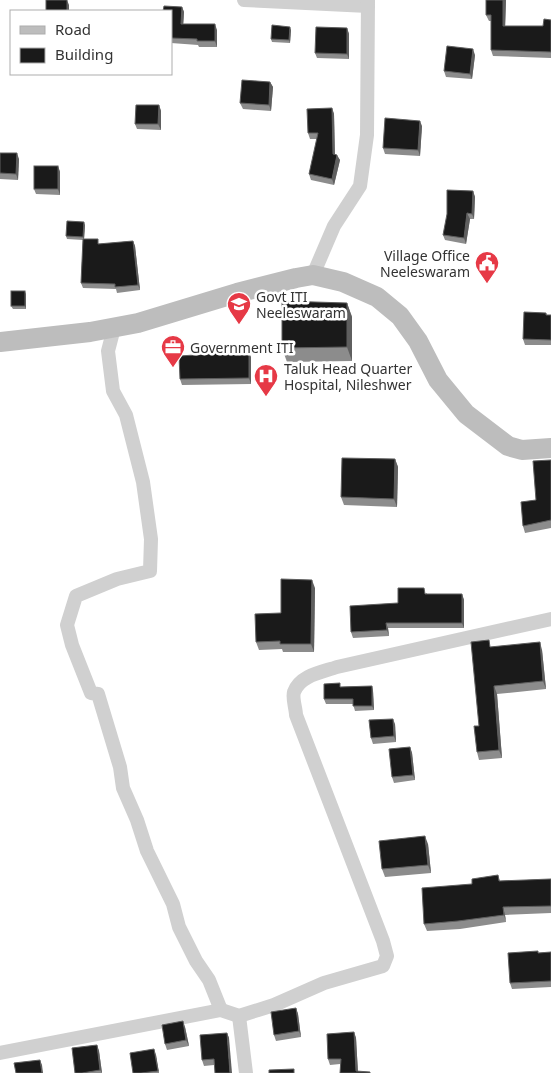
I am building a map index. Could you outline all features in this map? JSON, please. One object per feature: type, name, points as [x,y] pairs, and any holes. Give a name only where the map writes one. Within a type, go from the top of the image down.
[{"type":"main road","points":[[0,342],[90,332],[138,323],[254,289],[313,275],[343,282],[377,297],[400,316],[418,341],[438,380],[466,414],[508,446],[522,450],[551,448]]},
{"type":"street","points":[[244,0],[368,3],[367,135],[360,186],[334,226],[313,275]]},
{"type":"street","points":[[114,328],[108,351],[113,391],[126,415],[142,482],[151,539],[150,571],[117,579],[76,596],[67,625],[72,645],[91,693],[98,694],[120,767],[123,788],[137,820],[147,851],[173,904],[179,928],[196,961],[209,980],[220,1010]]},
{"type":"street","points":[[0,1053],[220,1010],[238,1016],[274,1005],[324,983],[383,966],[387,956],[296,715],[294,692],[301,680],[338,667],[551,619]]},
{"type":"street","points":[[238,1016],[246,1073]]},
{"type":"building","points":[[46,0],[67,0],[67,10],[46,10]]},
{"type":"building","points":[[486,0],[503,0],[503,26],[543,26],[544,19],[551,20],[551,52],[491,50],[491,15],[486,15]]},
{"type":"building","points":[[164,6],[182,7],[181,24],[215,24],[215,41],[172,38],[172,10],[163,10]]},
{"type":"building","points":[[272,25],[290,27],[289,40],[271,39]]},
{"type":"building","points":[[316,27],[347,28],[347,54],[315,53]]},
{"type":"building","points":[[447,46],[473,49],[470,74],[444,71]]},
{"type":"building","points":[[242,80],[270,82],[269,105],[240,103]]},
{"type":"building","points":[[136,105],[159,105],[158,124],[135,124]]},
{"type":"building","points":[[332,108],[333,154],[337,155],[332,179],[309,174],[318,133],[308,133],[307,109]]},
{"type":"building","points":[[385,118],[420,121],[418,150],[383,148]]},
{"type":"building","points":[[0,153],[17,153],[16,174],[0,173]]},
{"type":"building","points":[[34,166],[58,166],[58,189],[34,189]]},
{"type":"building","points":[[447,190],[473,191],[472,214],[467,213],[464,238],[443,235],[447,214]]},
{"type":"building","points":[[67,221],[84,222],[83,237],[66,236]]},
{"type":"building","points":[[83,239],[98,239],[98,244],[133,241],[138,285],[115,287],[115,284],[81,283]]},
{"type":"building","points":[[11,291],[25,291],[25,306],[11,306]]},
{"type":"building","points":[[282,301],[347,303],[347,347],[282,348]]},
{"type":"building","points":[[524,312],[551,315],[551,340],[523,339]]},
{"type":"building","points":[[211,351],[249,352],[249,378],[180,379],[179,356],[211,354]]},
{"type":"building","points":[[342,458],[395,459],[394,499],[341,497]]},
{"type":"building","points":[[551,460],[551,520],[523,526],[521,502],[536,500],[533,461]]},
{"type":"building","points":[[281,579],[312,580],[311,644],[280,644],[280,641],[256,642],[255,614],[281,613]]},
{"type":"building","points":[[398,588],[424,588],[425,594],[462,594],[462,623],[386,623],[387,630],[351,632],[350,606],[398,603]]},
{"type":"building","points":[[489,640],[490,647],[540,642],[543,681],[494,686],[499,750],[477,752],[474,726],[479,726],[471,642]]},
{"type":"building","points":[[340,683],[340,687],[372,686],[372,706],[353,706],[353,699],[324,699],[324,684]]},
{"type":"building","points":[[393,719],[394,736],[371,738],[369,720]]},
{"type":"building","points":[[410,747],[413,775],[392,777],[389,749]]},
{"type":"building","points":[[425,836],[428,865],[382,869],[379,841]]},
{"type":"building","points":[[498,875],[499,881],[551,879],[551,906],[503,907],[504,915],[424,924],[422,888],[472,884],[472,879]]},
{"type":"building","points":[[538,951],[538,953],[551,952],[551,981],[510,983],[508,953]]},
{"type":"building","points":[[296,1008],[299,1031],[274,1035],[271,1012]]},
{"type":"building","points":[[183,1021],[186,1040],[165,1044],[162,1025]]},
{"type":"building","points":[[354,1032],[356,1071],[370,1073],[340,1073],[341,1059],[328,1059],[327,1034]]},
{"type":"building","points":[[227,1033],[230,1073],[215,1073],[214,1059],[202,1060],[200,1035]]},
{"type":"building","points":[[97,1045],[100,1070],[75,1073],[72,1048]]},
{"type":"building","points":[[154,1049],[158,1071],[133,1073],[130,1053]]},
{"type":"building","points":[[40,1060],[42,1073],[16,1073],[14,1063]]},
{"type":"building","points":[[294,1069],[294,1073],[269,1073],[269,1070]]},
{"type":"place","name":"Village Office Neeleswaram","points":[[487,284]]},
{"type":"place","name":"Govt ITI Neeleswaram","points":[[239,325]]},
{"type":"place","name":"Government ITI","points":[[173,368]]},
{"type":"place","name":"Taluk Head Quarter Hospital, Nileshwer","points":[[266,397]]}]
